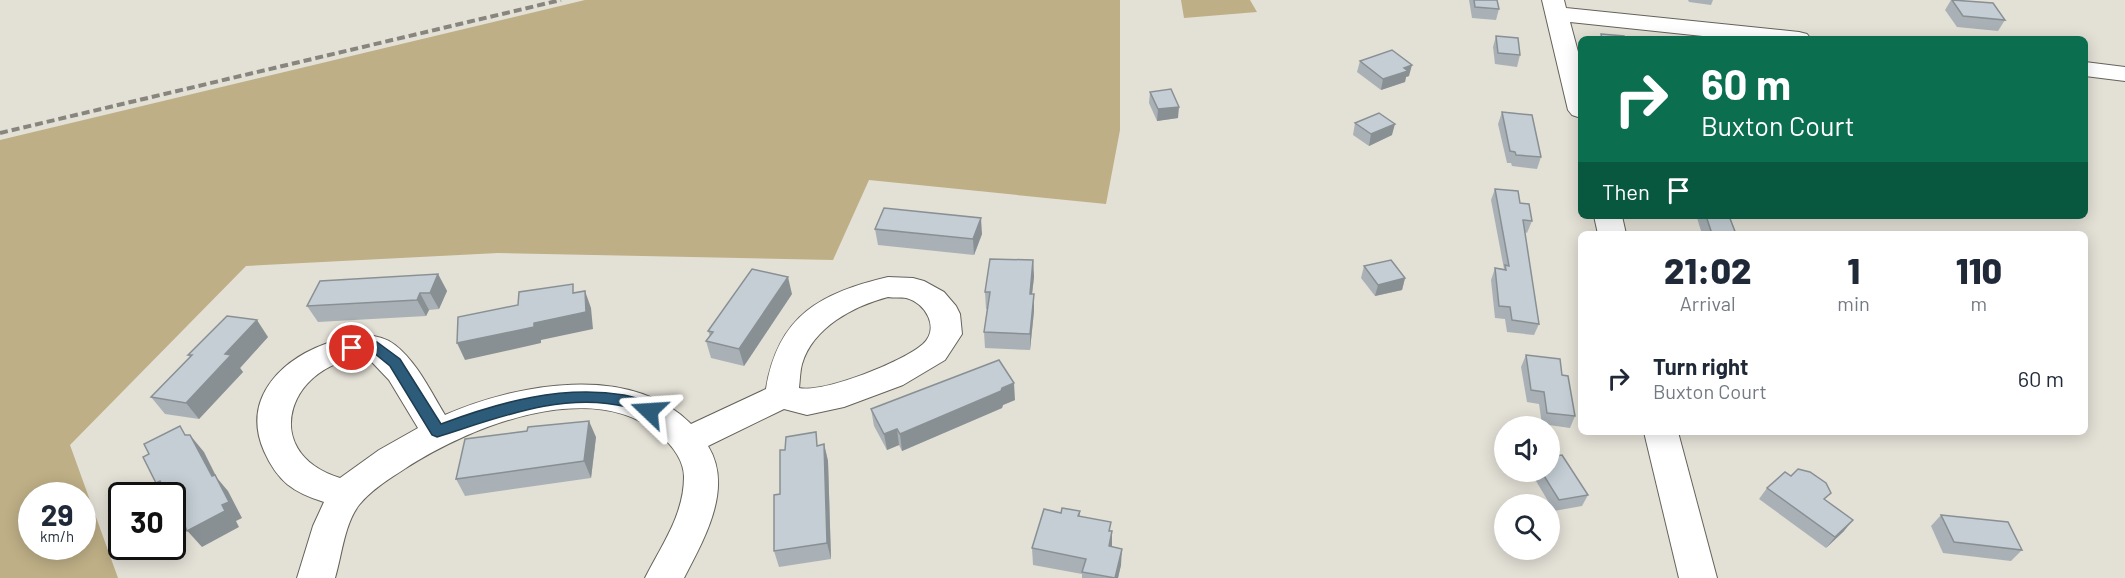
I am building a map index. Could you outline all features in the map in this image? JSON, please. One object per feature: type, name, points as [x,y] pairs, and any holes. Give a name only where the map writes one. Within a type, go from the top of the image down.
[{"type":"street","points":[[1578,98],[1555,7],[1776,36]]},
{"type":"street","points":[[2088,69],[2125,74]]},
{"type":"street","points":[[686,441],[781,396],[807,402],[832,398],[892,376],[934,352],[946,334],[945,314],[933,299],[913,288],[888,287],[857,295],[822,313],[800,339],[786,363],[781,396]]},
{"type":"street","points":[[346,495],[302,478],[286,458],[273,433],[273,412],[281,389],[299,370],[324,356],[352,348],[377,348],[395,362],[437,431]]},
{"type":"street","points":[[316,578],[338,510],[346,495],[368,476],[437,431],[477,417],[549,399],[596,397],[632,402],[666,419],[686,441],[700,463],[702,484],[693,518],[664,578]]},
{"type":"street","points":[[1662,435],[1698,578]]},
{"type":"shaded area","points":[[585,0],[1120,0],[1120,130],[1106,204],[869,180],[833,260],[498,253],[246,266],[70,445],[83,482],[18,482],[18,560],[96,560],[96,517],[108,550],[108,560],[112,560],[118,578],[0,578],[0,140]]},
{"type":"shaded area","points":[[1181,0],[1250,0],[1257,12],[1184,18]]},
{"type":"building","points":[[1474,0],[1497,0],[1499,9],[1475,7]]},
{"type":"building","points":[[1952,0],[1993,3],[2005,20],[1963,16]]},
{"type":"building","points":[[1601,34],[1624,36],[1601,36]]},
{"type":"building","points":[[1496,36],[1518,38],[1520,55],[1498,53]]},
{"type":"building","points":[[1392,50],[1412,65],[1404,68],[1408,71],[1383,79],[1360,61]]},
{"type":"building","points":[[1171,89],[1179,107],[1158,109],[1150,92]]},
{"type":"building","points":[[1502,112],[1532,115],[1541,157],[1516,155],[1515,152],[1510,151]]},
{"type":"building","points":[[1379,113],[1395,124],[1371,134],[1355,123]]},
{"type":"building","points":[[1495,189],[1518,191],[1520,203],[1529,204],[1532,221],[1523,220],[1539,324],[1512,320],[1510,307],[1499,306],[1495,268],[1506,270],[1505,265],[1509,266]]},
{"type":"building","points":[[884,208],[981,218],[973,239],[875,229]]},
{"type":"building","points":[[1707,219],[1730,219],[1735,231],[1711,231]]},
{"type":"building","points":[[990,259],[1033,260],[1030,294],[1034,294],[1030,334],[984,332],[990,292],[985,292]]},
{"type":"building","points":[[1391,260],[1405,278],[1378,285],[1364,266]]},
{"type":"building","points":[[752,269],[788,277],[739,349],[706,341],[713,332],[708,331]]},
{"type":"building","points":[[438,274],[430,293],[420,293],[417,300],[307,306],[320,281]]},
{"type":"building","points":[[573,284],[573,293],[585,291],[586,312],[534,323],[534,327],[457,343],[458,317],[518,305],[519,292]]},
{"type":"building","points":[[227,316],[257,320],[225,354],[231,355],[186,403],[151,397],[192,355],[188,355]]},
{"type":"building","points":[[1526,355],[1560,359],[1562,375],[1568,376],[1575,416],[1547,413],[1544,392],[1531,390]]},
{"type":"building","points":[[999,360],[1014,383],[1002,388],[1001,391],[900,434],[897,429],[884,434],[871,409]]},
{"type":"building","points":[[589,421],[584,461],[456,479],[465,439],[527,431],[528,427]]},
{"type":"building","points":[[180,426],[185,435],[190,435],[212,476],[215,475],[229,502],[222,505],[225,511],[187,531],[186,482],[156,482],[143,457],[149,454],[144,444]]},
{"type":"building","points":[[816,432],[817,446],[824,444],[827,543],[774,551],[774,495],[780,494],[780,450],[785,450],[786,437]]},
{"type":"building","points":[[1560,455],[1562,455],[1588,495],[1560,500],[1560,494],[1555,494],[1548,482],[1560,482]]},
{"type":"building","points":[[1798,469],[1810,472],[1826,483],[1831,493],[1824,499],[1853,520],[1835,537],[1767,488],[1785,472],[1791,476]]},
{"type":"building","points":[[1062,508],[1080,511],[1078,516],[1111,522],[1109,546],[1122,549],[1115,578],[1082,572],[1086,559],[1032,548],[1044,509],[1061,513]]},
{"type":"building","points":[[1941,515],[2008,522],[2022,550],[1954,542]]},
{"type":"railway","points":[[0,133],[561,0]]},
{"type":"route","points":[[352,348],[377,348],[395,362],[437,431],[477,417],[549,399],[596,397],[632,402],[649,411]]}]
